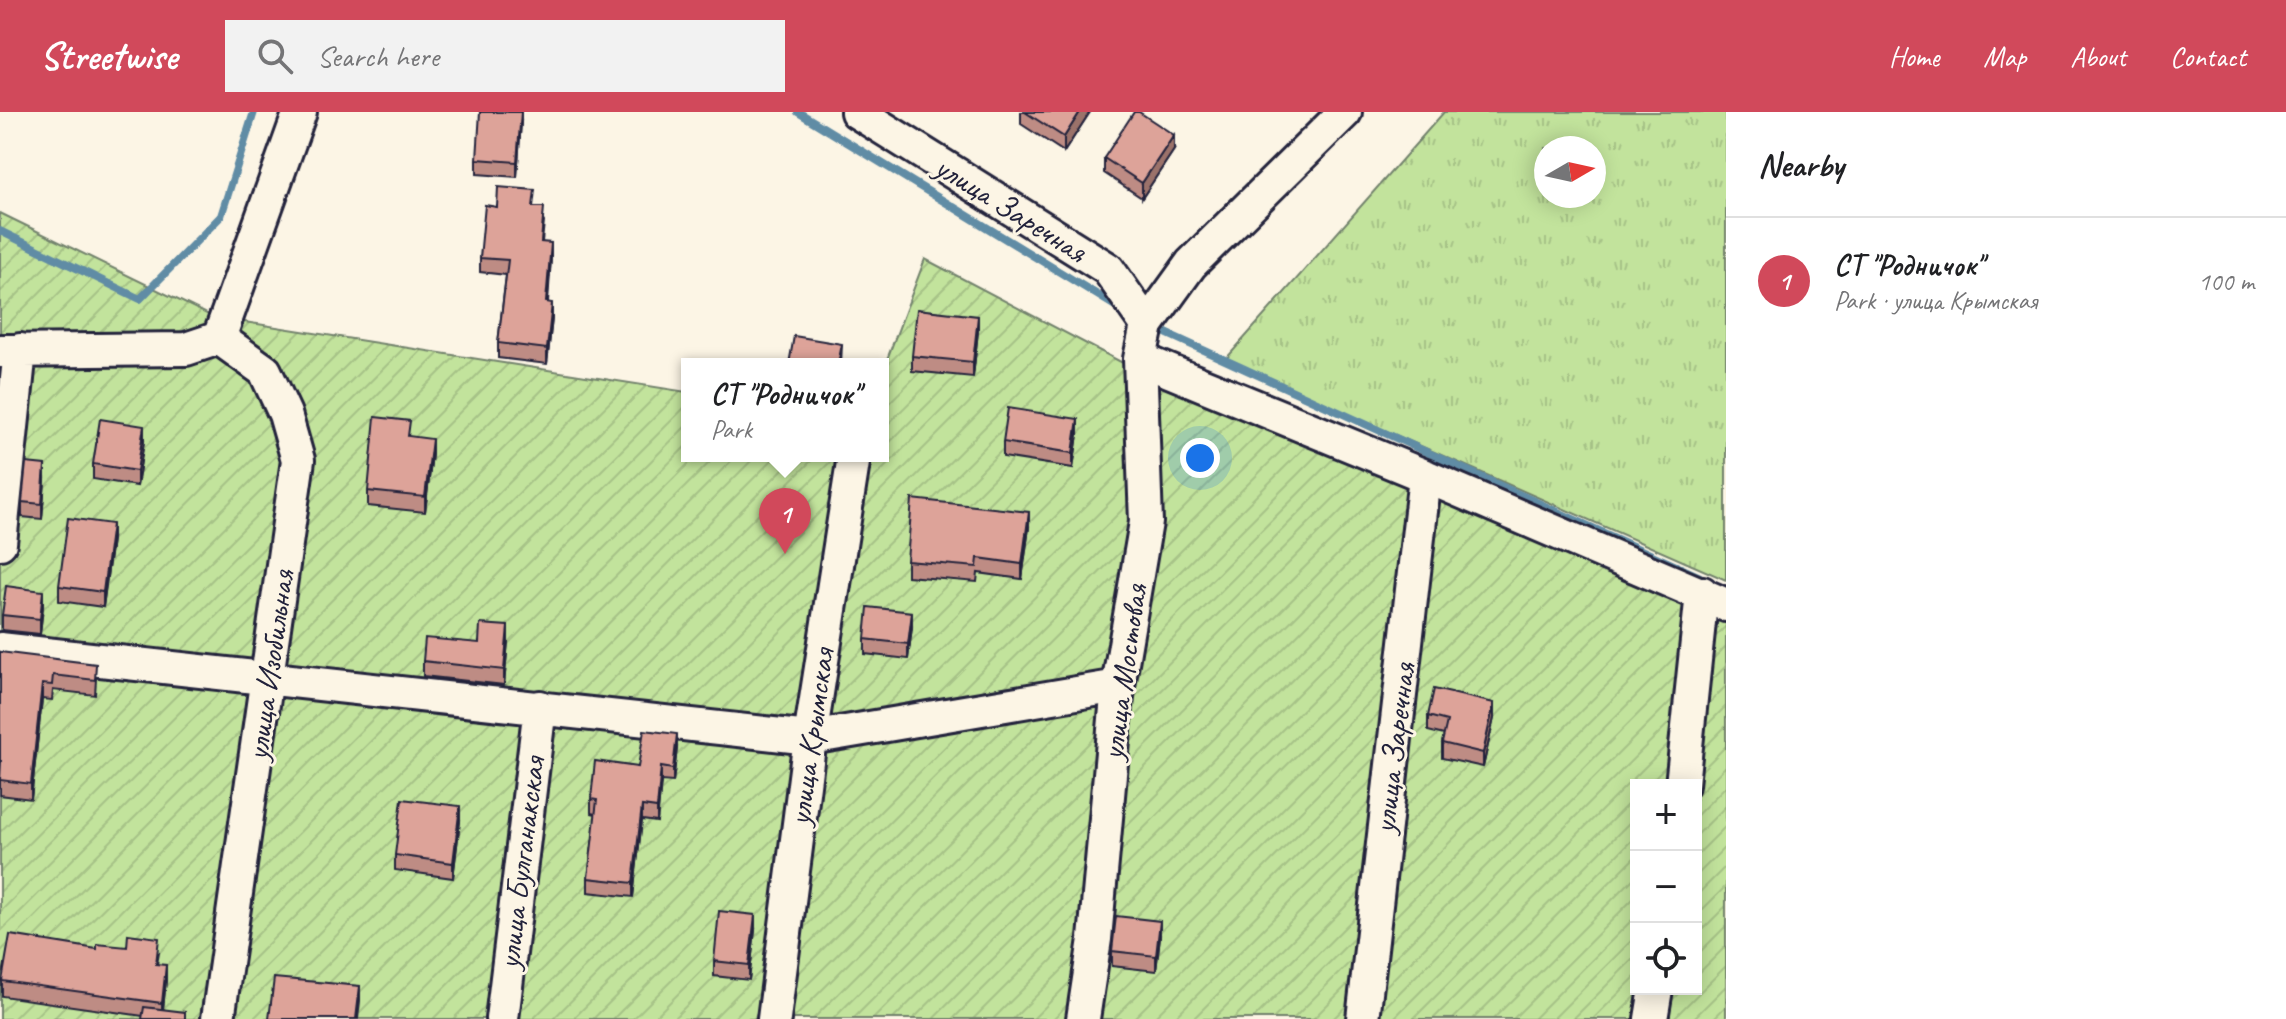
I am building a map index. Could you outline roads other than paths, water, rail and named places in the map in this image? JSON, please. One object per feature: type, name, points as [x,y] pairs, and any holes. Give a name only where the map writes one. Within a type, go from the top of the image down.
[{"type":"street","points":[[0,543],[10,351],[186,349],[219,338],[300,112]]},
{"type":"street","name":"улица Заречная","points":[[857,112],[1108,269],[1147,325]]},
{"type":"street","points":[[1147,325],[1191,264],[1345,112]]},
{"type":"street","name":"улица Мостовая","points":[[1083,1019],[1095,939],[1118,686],[1146,522],[1140,359],[1147,325]]},
{"type":"street","name":"улица Изобильная","points":[[219,338],[265,371],[285,414],[298,460],[224,1014]]},
{"type":"street","points":[[1140,359],[1714,599],[1683,779]]},
{"type":"street","name":"улица Крымская","points":[[774,1019],[810,738],[853,462]]},
{"type":"street","name":"улица Заречная","points":[[1363,1019],[1425,476]]},
{"type":"street","points":[[0,649],[810,738],[1118,686]]},
{"type":"street","name":"улица Булганакская","points":[[502,1019],[540,707]]},
{"type":"street","points":[[1651,1019],[1655,995]]},
{"type":"waterway","points":[[0,231],[140,299],[221,216],[254,112]]},
{"type":"waterway","points":[[798,112],[1122,310]]},
{"type":"waterway","points":[[1155,328],[1700,577]]},
{"type":"place","name":"СТ \"Родничок\"","points":[[785,554]]}]
